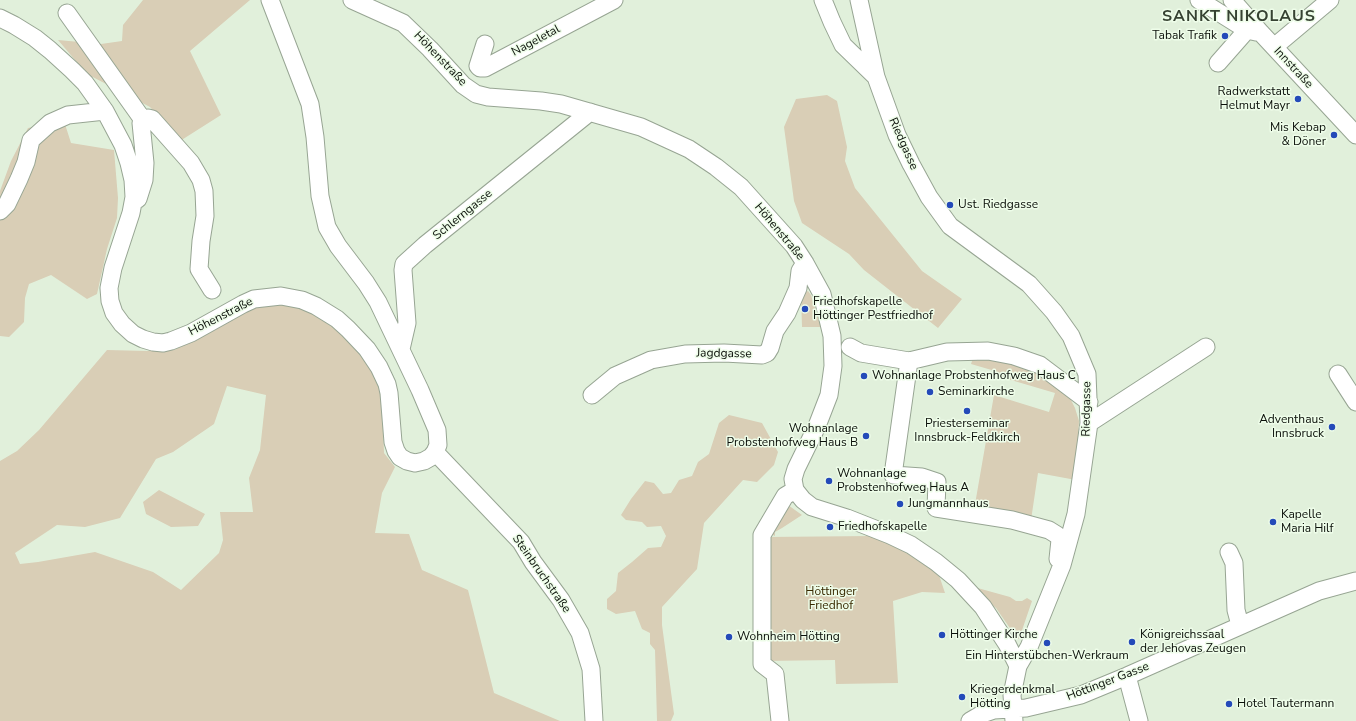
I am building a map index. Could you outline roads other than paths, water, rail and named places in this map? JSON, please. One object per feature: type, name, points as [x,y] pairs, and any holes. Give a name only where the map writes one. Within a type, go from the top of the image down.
[{"type":"street","points":[[270,0],[310,104],[315,137],[320,196],[327,227],[338,246],[372,292],[401,349],[437,430],[438,445],[435,452]]},
{"type":"street","name":"Höhenstraße","points":[[352,0],[403,23],[430,48],[464,85],[476,94],[488,97],[561,104],[650,130],[689,150],[716,167],[741,187],[768,216],[794,246],[822,294],[833,340],[833,366],[829,395],[822,415],[796,468],[793,480],[795,490]]},
{"type":"street","name":"Nageletal","points":[[485,44],[478,66],[480,68],[484,68],[504,58],[614,0]]},
{"type":"street","name":"Riedgasse","points":[[823,0],[843,45],[876,76]]},
{"type":"street","name":"Riedgasse","points":[[859,0],[876,76],[897,135],[929,197],[950,226],[1028,284],[1054,312],[1072,336],[1087,374],[1089,422],[1076,514],[1062,565],[1029,647],[1018,666],[1012,695],[1013,715]]},
{"type":"street","points":[[1199,0],[1254,32],[1218,63]]},
{"type":"street","name":"Innstraße","points":[[1232,0],[1254,32],[1274,47],[1356,135]]},
{"type":"street","points":[[1274,47],[1310,6],[1330,0]]},
{"type":"street","points":[[67,13],[143,120]]},
{"type":"street","name":"Höhenstraße","points":[[0,18],[35,38],[62,59],[85,83],[119,135],[129,163],[133,180],[133,205],[113,268],[109,288],[110,301],[114,313],[122,324],[133,334],[143,339],[163,343],[191,333],[242,304],[254,299],[281,296],[309,302],[321,308],[342,323],[367,349],[379,367],[389,393],[393,442],[400,457],[415,463],[424,461],[431,457],[435,452]]},
{"type":"street","points":[[0,211],[7,204],[19,180],[26,162],[31,140],[50,123],[68,114],[104,111]]},
{"type":"street","name":"Schlerngasse","points":[[401,349],[407,323],[403,270],[404,264],[418,243],[590,112]]},
{"type":"street","points":[[143,120],[148,118],[152,119],[192,163],[199,174],[205,200],[205,216],[199,269],[212,290]]},
{"type":"street","points":[[133,205],[140,196],[144,180],[145,155],[141,126],[143,120]]},
{"type":"street","name":"Jagdgasse","points":[[592,395],[615,376],[652,360],[685,354],[724,353],[762,356],[767,353],[775,331],[787,313],[798,288],[800,271],[805,263]]},
{"type":"street","points":[[850,347],[862,353],[909,361],[947,352],[988,351],[1014,356],[1040,365],[1089,402]]},
{"type":"street","points":[[1089,422],[1206,347]]},
{"type":"street","points":[[909,361],[893,475],[922,477],[937,482],[936,508],[1012,520],[1050,530],[1057,535],[1060,540],[1058,559],[1062,565]]},
{"type":"street","points":[[1338,374],[1356,402]]},
{"type":"street","name":"Steinbruchstraße","points":[[435,452],[521,542],[533,562],[562,600],[580,633],[591,669],[594,721]]},
{"type":"street","points":[[780,721],[775,674],[762,664],[762,535],[785,496],[795,490],[803,500],[812,507],[847,518],[901,540],[940,565],[958,580],[983,607],[1007,644],[1018,666]]},
{"type":"street","points":[[1229,552],[1234,563],[1236,610],[1240,625]]},
{"type":"street","name":"Höttinger Gasse","points":[[970,721],[982,714],[994,710],[1013,715],[1026,708],[1081,694],[1127,676],[1319,591],[1356,581]]},
{"type":"street","points":[[1127,676],[1138,721]]},
{"type":"place","name":"Tabak Trafik","points":[[1225,36]]},
{"type":"place","name":"Radwerkstatt Helmut Mayr","points":[[1298,99]]},
{"type":"place","name":"Mis Kebap & Döner","points":[[1334,135]]},
{"type":"place","name":"Ust. Riedgasse","points":[[950,205]]},
{"type":"place","name":"Friedhofskapelle Höttinger Pestfriedhof","points":[[805,309]]},
{"type":"place","name":"Wohnanlage Probstenhofweg Haus C","points":[[864,376]]},
{"type":"place","name":"Seminarkirche","points":[[930,392]]},
{"type":"place","name":"Priesterseminar Innsbruck-Feldkirch","points":[[967,411]]},
{"type":"place","name":"Adventhaus Innsbruck","points":[[1332,427]]},
{"type":"place","name":"Wohnanlage Probstenhofweg Haus B","points":[[866,436]]},
{"type":"place","name":"Wohnanlage Probstenhofweg Haus A","points":[[829,481]]},
{"type":"place","name":"Jungmannhaus","points":[[900,504]]},
{"type":"place","name":"Kapelle Maria Hilf","points":[[1273,522]]},
{"type":"place","name":"Friedhofskapelle","points":[[830,527]]},
{"type":"place","name":"Höttinger Kirche","points":[[942,635]]},
{"type":"place","name":"Wohnheim Hötting","points":[[729,637]]},
{"type":"place","name":"Königreichssaal der Jehovas Zeugen","points":[[1132,642]]},
{"type":"place","name":"Ein Hinterstübchen-Werkraum","points":[[1047,643]]},
{"type":"place","name":"Kriegerdenkmal Hötting","points":[[962,697]]},
{"type":"place","name":"Hotel Tautermann","points":[[1229,704]]},
{"type":"district","name":"SANKT NIKOLAUS","points":[[1239,17]]},
{"type":"park label","name":"Höttinger Friedhof","points":[[831,599]]}]
